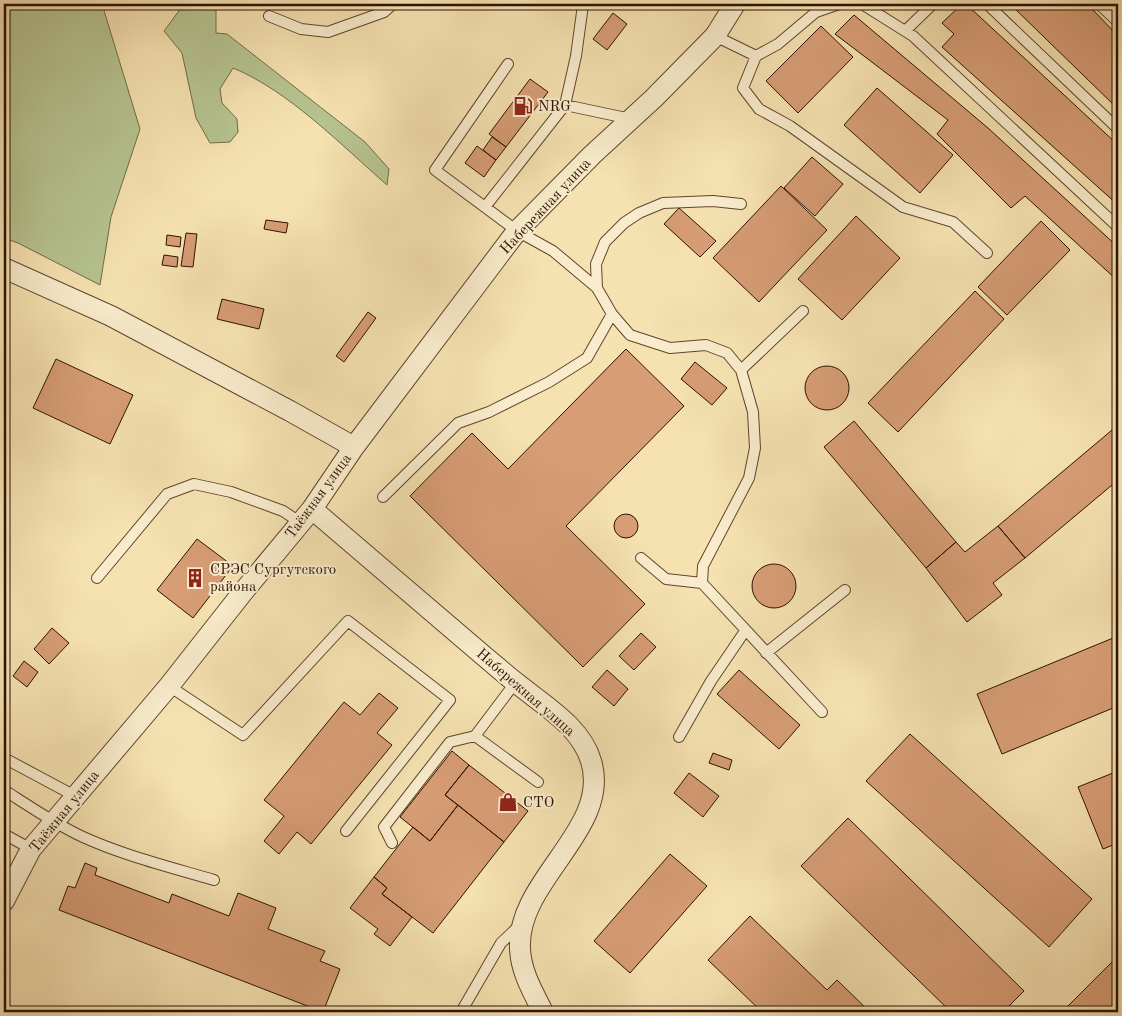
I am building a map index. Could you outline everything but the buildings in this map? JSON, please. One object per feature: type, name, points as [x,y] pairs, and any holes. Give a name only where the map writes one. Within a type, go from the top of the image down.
[{"type":"street","name":"Набережная улица","points":[[354,447],[517,232],[592,155],[715,36],[735,4]]},
{"type":"street","name":"Таёжная улица","points":[[4,268],[110,316],[354,447],[306,516],[169,686],[31,849],[4,901]]},
{"type":"street","name":"Набережная улица","points":[[306,516],[553,713],[583,743],[591,761],[594,782],[590,803],[580,825],[530,902],[521,925],[520,948],[523,970],[543,1012]]},
{"type":"lane","points":[[269,16],[301,29],[328,32],[384,12],[393,4]]},
{"type":"lane","points":[[486,207],[565,105],[576,56],[582,4]]},
{"type":"lane","points":[[839,4],[816,12],[778,44],[756,56],[743,88],[759,109],[790,126],[902,207],[953,222],[987,253]]},
{"type":"lane","points":[[862,4],[913,36],[1118,227]]},
{"type":"lane","points":[[905,31],[933,4]]},
{"type":"lane","points":[[987,4],[1118,129]]},
{"type":"lane","points":[[1099,4],[1118,22]]},
{"type":"lane","points":[[715,36],[756,56]]},
{"type":"lane","points":[[508,64],[435,170],[517,232],[553,250],[597,288],[612,314],[630,335],[670,348],[706,345],[727,353],[741,370],[753,412],[755,448],[749,478],[703,566],[702,583]]},
{"type":"lane","points":[[565,105],[631,119]]},
{"type":"lane","points":[[597,288],[596,264],[604,242],[624,223],[639,214],[663,203],[713,201],[741,204]]},
{"type":"lane","points":[[741,370],[803,311]]},
{"type":"lane","points":[[383,497],[458,423],[489,412],[549,382],[587,358],[612,314]]},
{"type":"lane","points":[[97,578],[167,494],[194,484],[240,495],[283,511],[306,516]]},
{"type":"lane","points":[[641,558],[666,580],[702,583],[822,712]]},
{"type":"lane","points":[[766,652],[845,590]]},
{"type":"lane","points":[[169,686],[243,735],[348,621],[450,700],[346,832]]},
{"type":"lane","points":[[679,737],[711,681],[745,631]]},
{"type":"lane","points":[[392,843],[384,826],[450,742],[474,736],[516,683]]},
{"type":"lane","points":[[474,736],[538,782]]},
{"type":"lane","points":[[4,758],[75,796]]},
{"type":"lane","points":[[4,790],[54,822],[83,837],[131,855],[214,880]]},
{"type":"lane","points":[[6,839],[31,849]]},
{"type":"lane","points":[[460,1012],[500,943],[521,925]]},
{"type":"green space","points":[[4,4],[102,4],[140,129],[111,217],[100,285],[18,243],[4,238]]},
{"type":"green space","points":[[184,4],[221,4],[216,10],[216,33],[227,34],[365,142],[389,169],[387,185],[314,120],[274,90],[233,68],[220,89],[222,103],[237,119],[238,132],[230,142],[210,143],[196,118],[182,53],[164,31]]},
{"type":"place","name":"NRG","points":[[523,106]]},
{"type":"place","name":"СРЭС Сургутского района","points":[[195,578]]},
{"type":"place","name":"СТО","points":[[508,802]]}]
